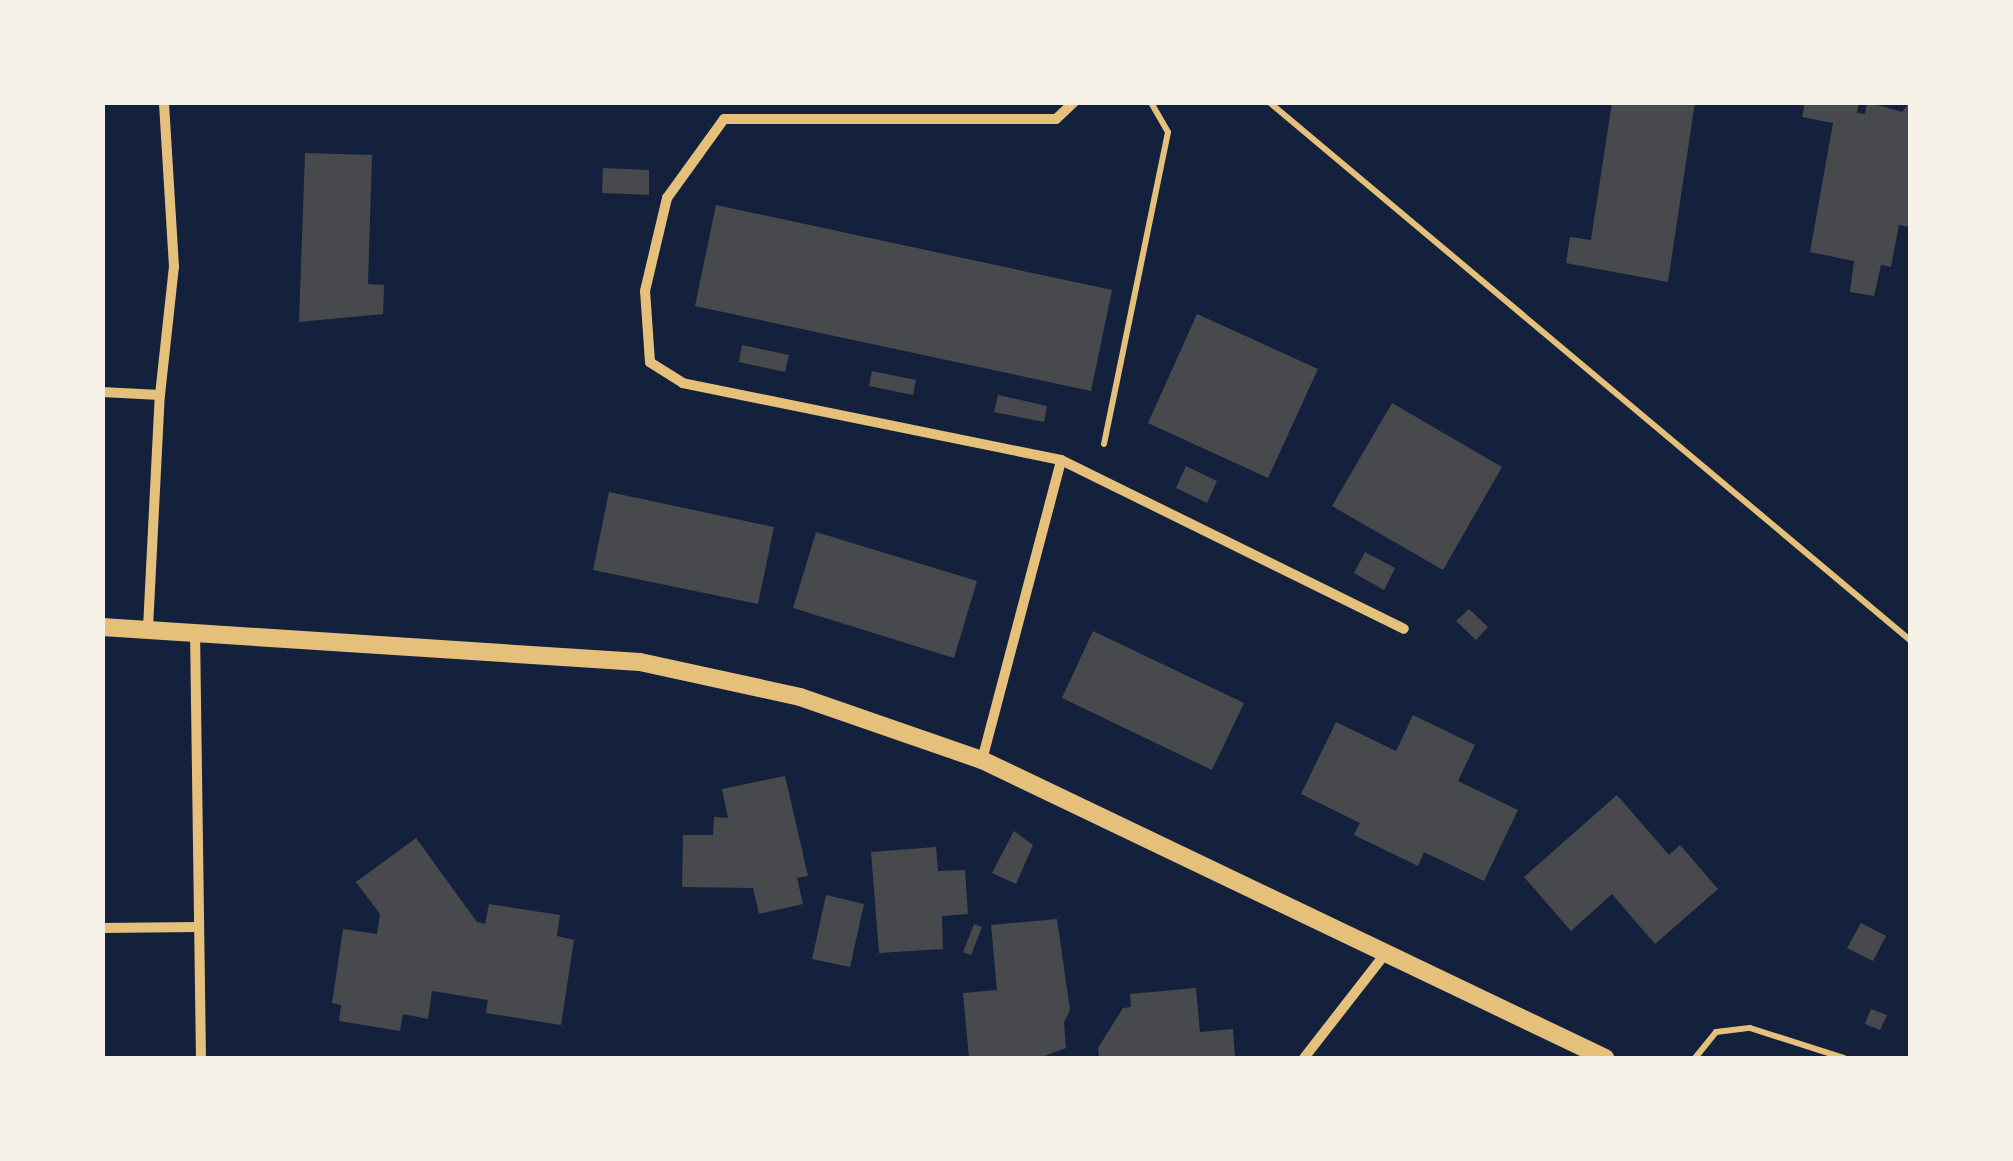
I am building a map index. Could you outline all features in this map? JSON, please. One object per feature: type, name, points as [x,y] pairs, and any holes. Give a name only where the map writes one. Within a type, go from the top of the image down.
[{"type":"street","points":[[148,628],[160,395],[174,268],[164,102]]},
{"type":"street","points":[[1074,102],[1056,119],[724,119],[667,198],[645,291],[650,362],[683,383],[1061,460],[1404,629]]},
{"type":"street","points":[[102,392],[160,395]]},
{"type":"street","points":[[982,760],[1061,460]]},
{"type":"street","points":[[102,627],[194,629],[640,662],[800,698],[982,760],[1606,1058]]},
{"type":"street","points":[[194,629],[201,1058]]},
{"type":"street","points":[[102,928],[199,927]]},
{"type":"street","points":[[1304,1058],[1385,954]]},
{"type":"path","points":[[1061,460],[1104,446],[1168,132],[1151,102]]},
{"type":"path","points":[[1269,102],[1910,640]]},
{"type":"path","points":[[1696,1058],[1716,1032],[1750,1028],[1844,1058]]},
{"type":"building","points":[[1612,102],[1695,102],[1668,282],[1566,263],[1570,237],[1591,240]]},
{"type":"building","points":[[1805,102],[1859,102],[1857,113],[1865,114],[1867,102],[1902,112],[1910,102],[1910,227],[1899,225],[1891,267],[1881,265],[1874,296],[1850,292],[1854,261],[1810,252],[1833,123],[1802,117]]},
{"type":"building","points":[[305,153],[372,155],[368,284],[384,285],[383,314],[299,322]]},
{"type":"building","points":[[603,168],[649,170],[649,195],[602,193]]},
{"type":"building","points":[[716,205],[1112,290],[1091,391],[695,306]]},
{"type":"building","points":[[1197,314],[1318,369],[1268,478],[1148,423]]},
{"type":"building","points":[[742,345],[789,355],[785,372],[739,362]]},
{"type":"building","points":[[872,371],[916,380],[913,395],[869,386]]},
{"type":"building","points":[[998,395],[1047,406],[1044,422],[994,412]]},
{"type":"building","points":[[1392,403],[1502,467],[1443,570],[1332,506]]},
{"type":"building","points":[[1186,466],[1217,481],[1207,503],[1176,488]]},
{"type":"building","points":[[609,492],[774,527],[758,604],[593,570]]},
{"type":"building","points":[[816,532],[977,581],[954,658],[793,608]]},
{"type":"building","points":[[1365,552],[1395,568],[1384,590],[1354,573]]},
{"type":"building","points":[[1469,609],[1488,627],[1476,640],[1456,621]]},
{"type":"building","points":[[1093,631],[1244,703],[1212,770],[1062,698]]},
{"type":"building","points":[[1413,715],[1475,745],[1458,781],[1518,810],[1484,881],[1424,852],[1418,866],[1354,835],[1360,823],[1301,794],[1336,722],[1396,751]]},
{"type":"building","points":[[785,776],[808,876],[797,878],[803,904],[759,914],[753,888],[682,887],[683,835],[713,835],[714,817],[728,818],[722,789]]},
{"type":"building","points":[[1617,795],[1669,855],[1680,845],[1718,889],[1655,944],[1612,894],[1571,931],[1524,877]]},
{"type":"building","points":[[1014,831],[1033,845],[1016,884],[992,873]]},
{"type":"building","points":[[416,838],[477,922],[485,924],[489,904],[560,915],[557,936],[574,940],[561,1025],[486,1013],[488,1000],[432,991],[428,1019],[403,1014],[400,1031],[339,1021],[341,1005],[332,1003],[343,929],[377,934],[380,914],[356,882]]},
{"type":"building","points":[[936,847],[938,871],[965,870],[968,914],[942,916],[943,949],[879,953],[871,852]]},
{"type":"building","points":[[826,895],[864,904],[850,967],[812,959]]},
{"type":"building","points":[[1057,919],[1070,1010],[1064,1022],[1066,1048],[1039,1058],[969,1058],[963,993],[997,990],[991,925]]},
{"type":"building","points":[[1861,923],[1886,936],[1873,961],[1847,948]]},
{"type":"building","points":[[974,924],[982,927],[971,955],[963,952]]},
{"type":"building","points":[[1196,988],[1200,1032],[1233,1029],[1235,1058],[1099,1058],[1098,1048],[1123,1008],[1131,1007],[1130,994]]},
{"type":"building","points":[[1871,1009],[1887,1015],[1880,1030],[1865,1024]]}]
